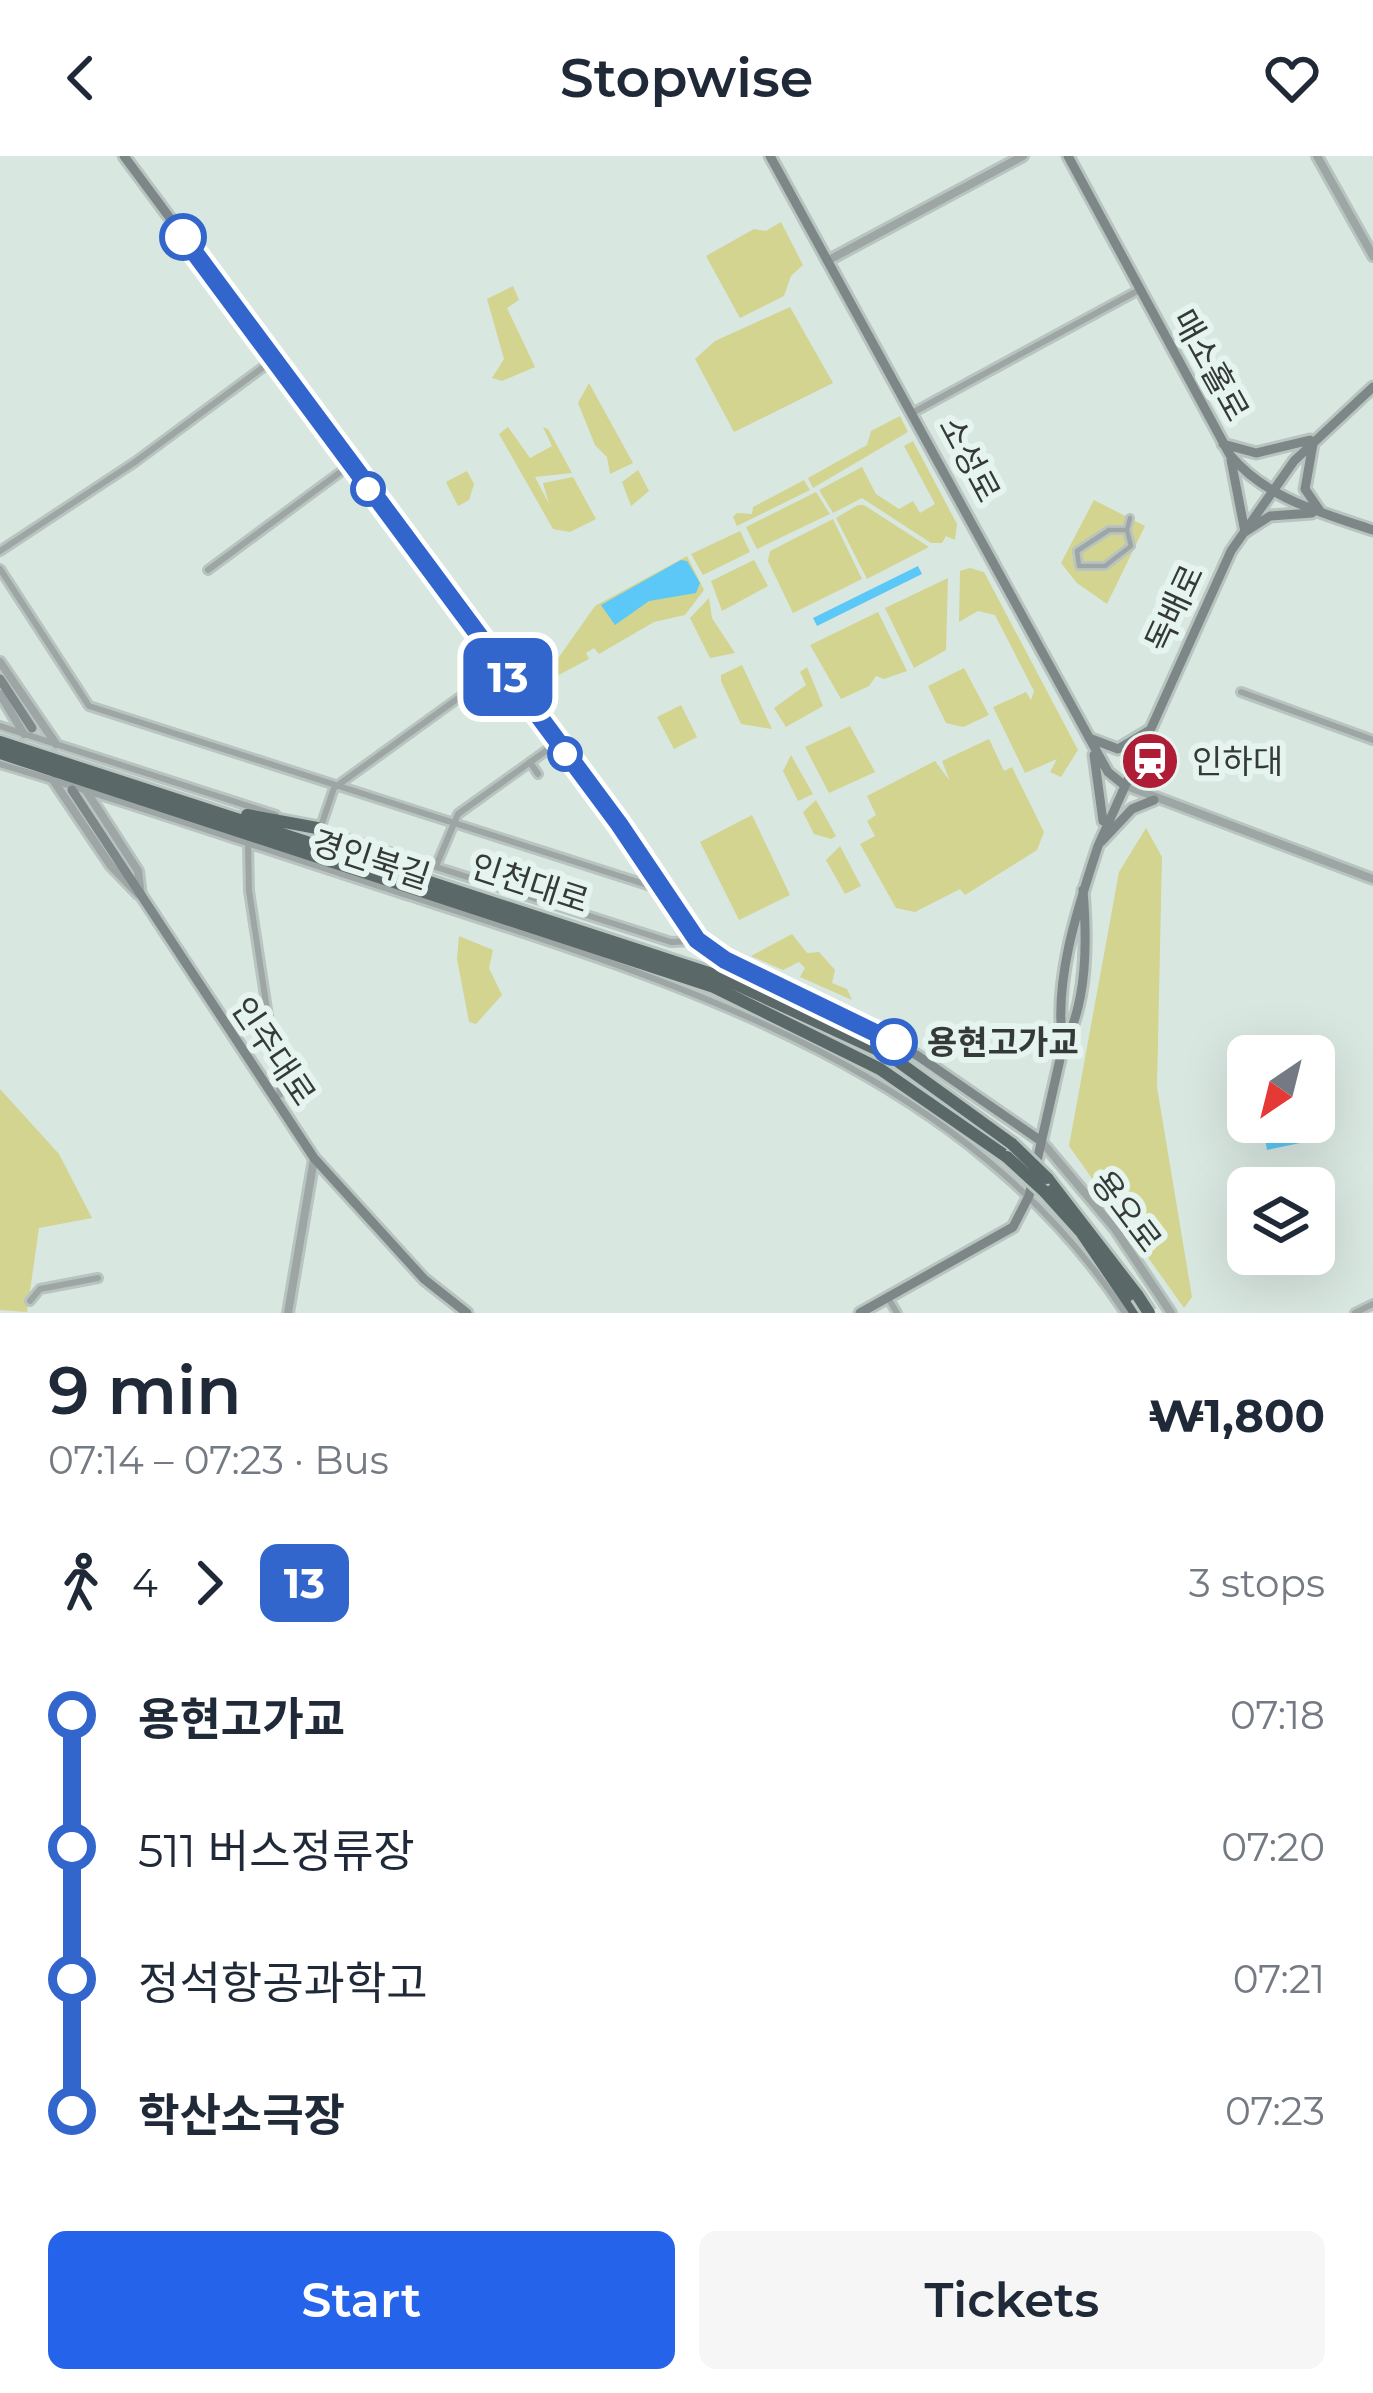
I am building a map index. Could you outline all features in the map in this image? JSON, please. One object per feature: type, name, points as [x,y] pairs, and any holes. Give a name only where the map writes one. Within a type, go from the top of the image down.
[{"type":"highway","name":"인천대로","points":[[0,742],[718,976],[889,1055],[1009,1151]]},
{"type":"highway","name":"인천대로","points":[[0,753],[634,956],[715,987],[880,1069],[1009,1151]]},
{"type":"highway","points":[[230,815],[318,829]]},
{"type":"highway","points":[[1009,1151],[1089,1226],[1137,1309]]},
{"type":"main road","points":[[124,156],[697,940],[725,960],[847,1016],[918,1056],[1041,1141]]},
{"type":"main road","name":"소성로","points":[[770,156],[1108,772],[1124,785]]},
{"type":"main road","name":"매소홀로","points":[[1068,156],[1230,454],[1270,490],[1373,530]]},
{"type":"main road","name":"독배로","points":[[860,1313],[998,1240],[1013,1227],[1029,1196],[1063,1046],[1060,1025],[1083,890],[1104,829],[1245,532],[1270,490],[1373,387]]},
{"type":"main road","points":[[1223,444],[1256,452],[1316,439]]},
{"type":"main road","points":[[1316,439],[1304,476],[1305,489],[1321,512]]},
{"type":"main road","points":[[1230,454],[1245,532],[1270,516],[1321,512]]},
{"type":"main road","points":[[0,680],[28,731]]},
{"type":"main road","points":[[1089,738],[1118,749],[1148,731]]},
{"type":"main road","points":[[1089,738],[1104,829]]},
{"type":"main road","name":"인주대로","points":[[72,790],[314,1158],[424,1279],[467,1313]]},
{"type":"main road","points":[[1098,846],[1132,809],[1154,800]]},
{"type":"street","points":[[826,261],[1023,156]]},
{"type":"street","points":[[1317,156],[1373,256]]},
{"type":"street","points":[[914,412],[1139,290]]},
{"type":"street","points":[[0,551],[273,360]]},
{"type":"street","points":[[208,570],[350,465]]},
{"type":"street","points":[[1127,530],[1101,533],[1073,549],[1079,566],[1105,566],[1131,545],[1130,518]]},
{"type":"street","points":[[0,569],[89,706],[663,890]]},
{"type":"street","points":[[0,662],[56,744]]},
{"type":"street","points":[[318,829],[334,788],[500,668]]},
{"type":"street","points":[[1241,692],[1373,740]]},
{"type":"street","points":[[0,694],[28,731]]},
{"type":"street","points":[[0,726],[28,731],[56,744],[671,942],[697,940]]},
{"type":"street","points":[[436,866],[451,824],[557,743]]},
{"type":"street","points":[[530,762],[538,774]]},
{"type":"street","name":"경인북길","points":[[0,764],[631,968],[738,1010],[877,1082],[1004,1171],[1137,1309]]},
{"type":"street","points":[[53,779],[111,866],[141,897]]},
{"type":"street","points":[[1124,785],[1373,879]]},
{"type":"street","points":[[85,789],[138,872],[141,897]]},
{"type":"street","points":[[248,843],[249,891],[276,1096]]},
{"type":"street","name":"용오로","points":[[1041,1141],[1115,1229],[1171,1313]]},
{"type":"street","points":[[288,1313],[314,1158]]},
{"type":"street","points":[[30,1301],[40,1289],[98,1277]]},
{"type":"street","points":[[888,1298],[897,1313]]},
{"type":"street","points":[[1355,1313],[1373,1304]]},
{"type":"green space","points":[[781,222],[803,265],[791,276],[784,296],[740,318],[706,256],[754,229],[766,231]]},
{"type":"green space","points":[[513,286],[519,300],[507,308],[535,367],[502,381],[492,378],[504,359],[487,299]]},
{"type":"green space","points":[[790,307],[833,383],[734,432],[695,359],[715,341]]},
{"type":"green space","points":[[589,383],[633,463],[610,474],[607,457],[595,445],[578,403]]},
{"type":"green space","points":[[900,416],[908,432],[813,488],[808,478],[867,445],[871,431]]},
{"type":"green space","points":[[508,427],[530,458],[552,446],[543,427],[548,429],[572,473],[535,477],[549,504],[543,483],[573,477],[596,519],[570,532],[553,529],[499,434]]},
{"type":"green space","points":[[913,441],[957,524],[955,540],[946,536],[942,543],[931,543],[862,498],[833,513],[819,490],[862,467],[876,494],[899,509],[913,501],[920,513],[935,504],[904,446]]},
{"type":"green space","points":[[638,470],[649,491],[631,506],[622,482]]},
{"type":"green space","points":[[467,471],[474,484],[469,500],[458,506],[446,482]]},
{"type":"green space","points":[[804,480],[810,490],[737,526],[733,517],[737,513],[752,514],[753,507]]},
{"type":"green space","points":[[816,492],[830,514],[757,549],[746,527]]},
{"type":"green space","points":[[1094,500],[1145,526],[1107,604],[1077,583],[1061,563]]},
{"type":"green space","points":[[858,505],[929,547],[867,579],[836,518]]},
{"type":"green space","points":[[833,519],[862,579],[793,613],[768,561],[770,551]]},
{"type":"green space","points":[[740,531],[750,552],[703,575],[691,554]]},
{"type":"green space","points":[[687,556],[704,590],[685,615],[654,622],[599,654],[594,648],[586,653],[589,659],[551,679],[547,674],[595,606]]},
{"type":"green space","points":[[754,560],[768,586],[722,611],[711,581]]},
{"type":"green space","points":[[960,571],[984,572],[1078,750],[1061,777],[1050,772],[1057,759],[1025,773],[993,707],[1026,692],[1031,700],[1034,691],[995,615],[978,611],[959,622]]},
{"type":"green space","points":[[948,578],[946,650],[914,668],[885,608]]},
{"type":"green space","points":[[709,598],[712,618],[735,653],[710,658],[690,618]]},
{"type":"green space","points":[[878,612],[907,671],[884,679],[876,676],[869,686],[841,699],[810,645]]},
{"type":"green space","points":[[742,665],[772,729],[741,724],[721,675]]},
{"type":"green space","points":[[807,667],[823,706],[786,727],[774,708],[806,685],[800,672]]},
{"type":"green space","points":[[964,668],[989,715],[963,727],[946,723],[928,686]]},
{"type":"green space","points":[[681,705],[697,737],[674,749],[657,717]]},
{"type":"green space","points":[[850,726],[875,772],[829,793],[805,747]]},
{"type":"green space","points":[[989,739],[1004,771],[1012,767],[1044,832],[1037,850],[965,895],[960,889],[915,912],[896,908],[860,844],[875,836],[867,821],[876,815],[867,796],[935,761],[950,781],[942,761]]},
{"type":"green space","points":[[791,755],[813,794],[798,801],[783,771]]},
{"type":"green space","points":[[816,800],[836,836],[831,839],[814,834],[803,812]]},
{"type":"green space","points":[[752,815],[790,895],[739,920],[700,842]]},
{"type":"green space","points":[[1146,828],[1162,857],[1157,1087],[1192,1297],[1184,1308],[1069,1146],[1119,872]]},
{"type":"green space","points":[[840,846],[861,886],[845,894],[826,860]]},
{"type":"green space","points":[[792,934],[807,953],[819,952],[835,970],[832,983],[847,989],[852,1000],[800,977],[805,968],[799,962],[783,970],[751,956]]},
{"type":"green space","points":[[459,936],[493,950],[489,968],[502,995],[476,1024],[469,1022],[457,959]]},
{"type":"green space","points":[[0,1089],[59,1154],[92,1218],[39,1228],[27,1312],[0,1310]]},
{"type":"water","points":[[681,560],[687,561],[700,583],[696,593],[649,601],[615,625],[601,605]]},
{"type":"water","points":[[918,566],[922,574],[817,626],[813,618]]},
{"type":"water","points":[[1266,1143],[1300,1143],[1267,1150]]},
{"type":"bus line","name":"13","points":[[183,237],[619,824],[697,940],[725,960],[894,1042]]},
{"type":"place","name":"인하대","points":[[1150,761]]},
{"type":"place","name":"용현고가교","points":[[894,1042]]}]
